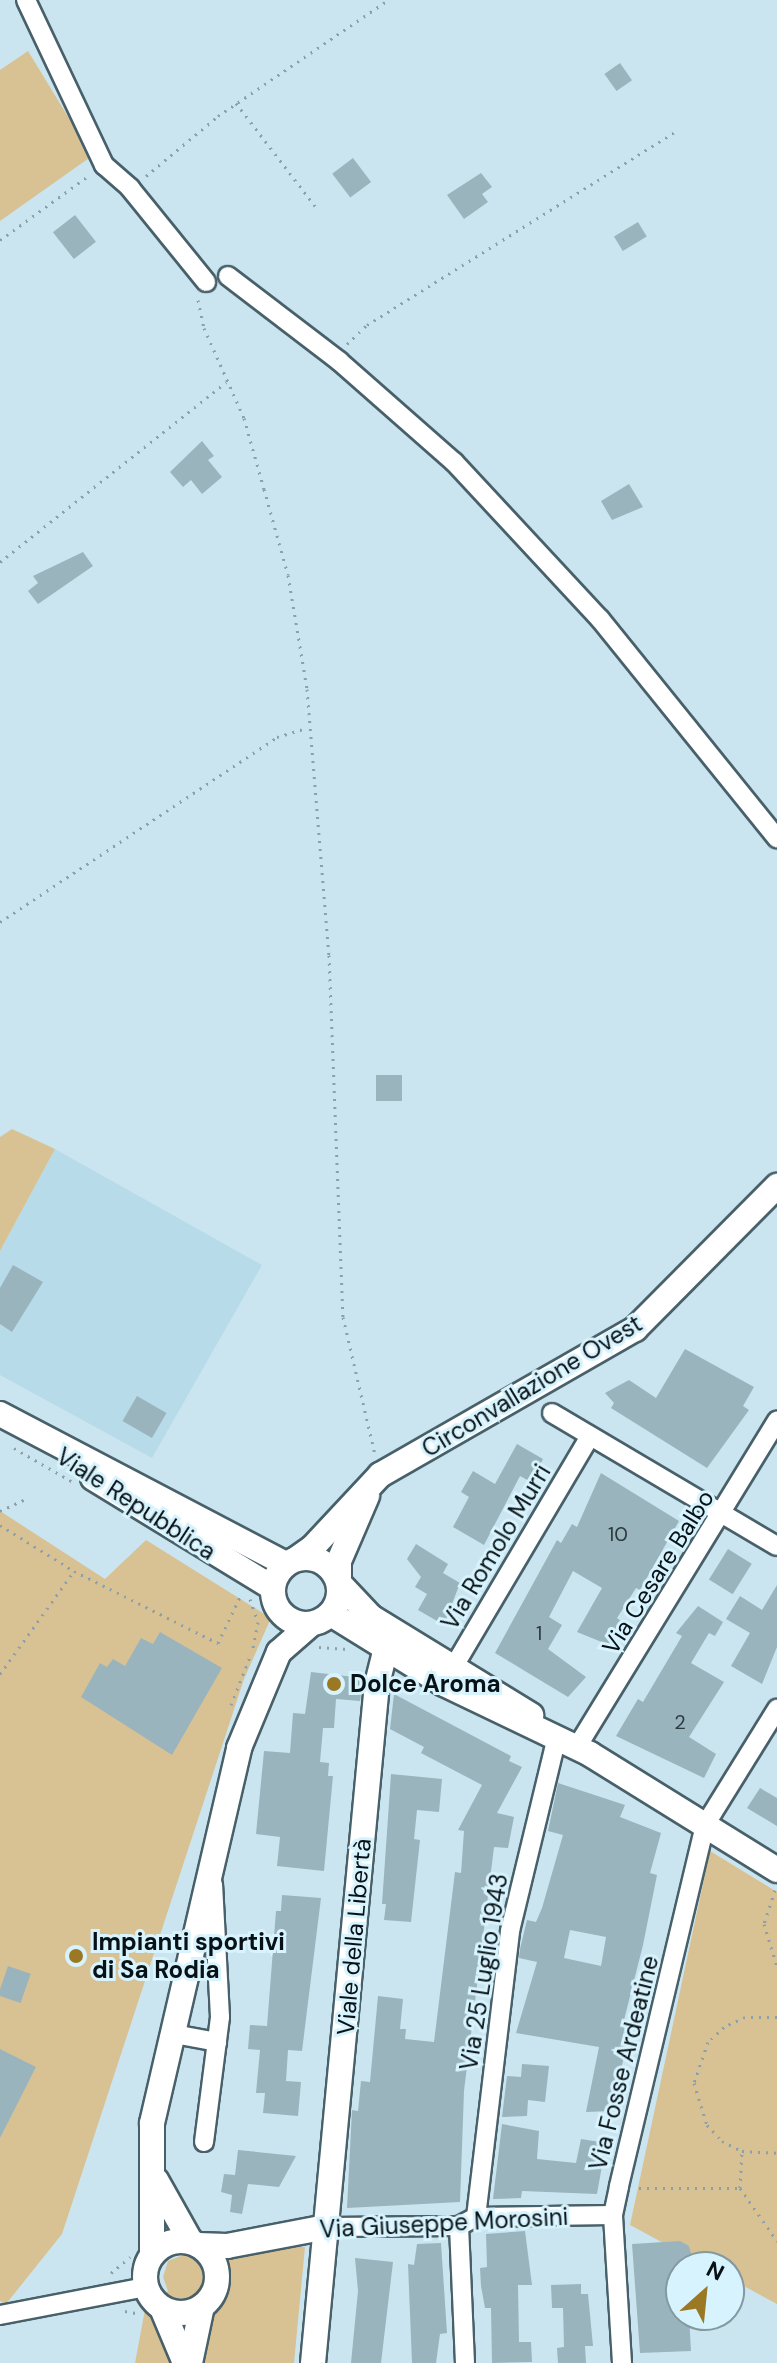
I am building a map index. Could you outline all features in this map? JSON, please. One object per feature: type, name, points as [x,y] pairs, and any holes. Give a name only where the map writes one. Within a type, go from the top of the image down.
[{"type":"street","points":[[26,0],[104,165],[130,188],[206,282]]},
{"type":"street","points":[[228,276],[339,361],[454,462],[600,619],[777,838]]},
{"type":"street","name":"Circonvallazione Ovest","points":[[291,1561],[377,1480],[635,1329],[777,1186]]},
{"type":"street","points":[[552,1413],[777,1546]]},
{"type":"street","name":"Viale Repubblica","points":[[1,1414],[291,1561]]},
{"type":"street","name":"Viale Repubblica","points":[[1,1414],[136,1507],[274,1596]]},
{"type":"street","name":"Via Cesare Balbo","points":[[567,1742],[723,1514],[777,1420]]},
{"type":"street","name":"Via Romolo Murri","points":[[448,1676],[590,1436]]},
{"type":"street","points":[[279,1652],[321,1619],[339,1583],[339,1561],[377,1480]]},
{"type":"street","points":[[188,2363],[162,2308],[146,2287],[145,2270],[152,2254],[152,2123],[213,1873],[239,1748],[279,1652],[274,1596],[291,1561],[318,1559],[371,1617],[510,1719],[567,1742],[777,1870]]},
{"type":"street","points":[[274,1596],[290,1620],[321,1619],[448,1676]]},
{"type":"street","name":"Viale della Libertà","points":[[313,2363],[377,1684],[386,1647]]},
{"type":"street","name":"Via Fosse Ardeatine","points":[[622,2363],[613,2215],[619,2186],[705,1825],[777,1709]]},
{"type":"street","name":"Via 25 Luglio 1943","points":[[465,2363],[467,2221],[510,1931],[567,1742]]},
{"type":"street","points":[[204,2142],[217,2042],[213,1873]]},
{"type":"street","points":[[174,2034],[217,2042]]},
{"type":"street","points":[[150,2166],[167,2207],[194,2244],[210,2256],[217,2279],[202,2306],[188,2363]]},
{"type":"street","name":"Via Giuseppe Morosini","points":[[194,2244],[227,2246],[327,2227],[613,2215]]},
{"type":"street","name":"Via Giuseppe Morosini","points":[[217,2279],[275,2235]]},
{"type":"street","points":[[152,2254],[166,2243],[194,2244]]},
{"type":"street","points":[[0,2315],[146,2287]]},
{"type":"street","points":[[162,2308],[178,2313],[202,2306]]},
{"type":"path","points":[[130,188],[236,103],[388,0]]},
{"type":"path","points":[[236,103],[315,206]]},
{"type":"path","points":[[339,361],[351,336],[678,130]]},
{"type":"path","points":[[0,240],[104,165]]},
{"type":"path","points":[[206,282],[198,296],[204,328],[244,418],[288,575],[307,689],[306,728],[329,955],[343,1317],[349,1358],[377,1480]]},
{"type":"path","points":[[0,562],[226,382]]},
{"type":"path","points":[[0,922],[277,737],[306,728]]},
{"type":"path","points":[[0,1511],[28,1498]]},
{"type":"path","points":[[0,1525],[74,1571],[218,1643],[244,1584]]},
{"type":"path","points":[[0,1674],[74,1571]]},
{"type":"path","points":[[777,1887],[764,1924],[777,1966]]},
{"type":"path","points":[[777,2017],[745,2017],[724,2027],[698,2061],[694,2083],[707,2125],[742,2151],[777,2153]]},
{"type":"path","points":[[742,2151],[740,2188],[777,2241]]},
{"type":"path","points":[[619,2186],[740,2188]]},
{"type":"shaded area","points":[[28,51],[92,156],[0,221],[0,70]]},
{"type":"shaded area","points":[[12,1129],[55,1149],[0,1251],[0,1137]]},
{"type":"shaded area","points":[[55,1149],[262,1265],[152,1458],[0,1375],[0,1251]]},
{"type":"shaded area","name":"Impianti sportivi di Sa Rodia","points":[[0,1511],[105,1579],[146,1540],[271,1618],[244,1679],[62,2234],[6,2304],[0,2301]]},
{"type":"shaded area","points":[[710,1851],[777,1892],[777,2304],[745,2287],[745,2251],[678,2251],[630,2225]]},
{"type":"shaded area","points":[[250,2242],[305,2247],[294,2363],[135,2363],[146,2304],[168,2291],[163,2277],[168,2261],[188,2253],[209,2267]]},
{"type":"building","points":[[620,63],[632,80],[616,91],[604,74]]},
{"type":"building","points":[[353,158],[371,182],[350,198],[332,174]]},
{"type":"building","points":[[481,173],[492,187],[482,194],[488,202],[464,219],[447,195]]},
{"type":"building","points":[[75,215],[96,242],[74,259],[53,232]]},
{"type":"building","points":[[638,222],[647,237],[623,251],[614,236]]},
{"type":"building","points":[[202,441],[214,456],[208,460],[222,477],[202,494],[191,480],[183,487],[170,472]]},
{"type":"building","points":[[629,484],[643,507],[612,520],[601,501]]},
{"type":"building","points":[[83,552],[93,566],[38,604],[28,591],[38,583],[33,576]]},
{"type":"building","points":[[376,1075],[402,1075],[402,1101],[376,1101]]},
{"type":"building","points":[[13,1265],[43,1282],[12,1332],[0,1324],[0,1288]]},
{"type":"building","points":[[685,1349],[754,1387],[743,1406],[749,1410],[707,1468],[611,1408],[614,1403],[605,1393],[629,1380],[656,1398]]},
{"type":"building","points":[[137,1396],[166,1413],[152,1438],[122,1421]]},
{"type":"building","points":[[517,1444],[543,1459],[531,1482],[520,1476],[484,1545],[453,1527],[469,1497],[461,1492],[473,1471],[495,1484]]},
{"type":"building","points":[[601,1473],[679,1521],[640,1590],[636,1588],[617,1618],[622,1622],[609,1645],[577,1632],[602,1588],[573,1571],[549,1617],[562,1625],[548,1649],[586,1677],[568,1697],[495,1653],[557,1540],[561,1543],[572,1524],[577,1527]]},
{"type":"building","points":[[416,1544],[448,1564],[443,1573],[460,1583],[444,1625],[418,1610],[427,1594],[415,1587],[421,1577],[407,1559]]},
{"type":"building","points":[[728,1549],[752,1564],[733,1594],[709,1580]]},
{"type":"building","points":[[777,1585],[777,1647],[762,1684],[731,1666],[750,1633],[726,1619],[740,1596],[762,1610]]},
{"type":"building","points":[[698,1606],[723,1622],[715,1636],[709,1633],[691,1663],[724,1682],[689,1737],[716,1754],[704,1778],[616,1736],[638,1699],[643,1702],[682,1636],[676,1633]]},
{"type":"building","points":[[160,1632],[222,1668],[172,1755],[81,1697],[100,1663],[107,1667],[113,1659],[125,1666],[141,1638],[153,1644]]},
{"type":"building","points":[[311,1672],[363,1678],[360,1701],[336,1699],[334,1728],[323,1728],[320,1762],[329,1763],[328,1776],[333,1776],[324,1871],[277,1866],[280,1837],[256,1834],[264,1751],[290,1753],[293,1713],[305,1714]]},
{"type":"building","points":[[394,1694],[511,1756],[509,1761],[522,1767],[497,1813],[514,1817],[508,1848],[494,1847],[464,2091],[460,2202],[347,2208],[352,2110],[358,2111],[361,2081],[370,2082],[378,1996],[403,1999],[400,2029],[406,2029],[405,2039],[434,2042],[455,1872],[461,1873],[464,1831],[458,1830],[482,1785],[421,1753],[424,1747],[390,1729]]},
{"type":"building","points":[[391,1774],[442,1779],[439,1812],[417,1810],[414,1839],[420,1840],[411,1922],[384,1920],[386,1904],[382,1904]]},
{"type":"building","points":[[558,1783],[625,1805],[620,1817],[661,1833],[650,1873],[657,1875],[623,2024],[628,2038],[612,2111],[586,2112],[599,2047],[516,2033],[537,1962],[519,1958],[520,1949],[527,1920],[536,1922],[542,1908],[563,1835],[548,1831]],"holes":[[[570,1930],[606,1937],[601,1966],[564,1958]]]},
{"type":"building","points":[[760,1788],[777,1798],[777,1826],[747,1808]]},
{"type":"building","points":[[282,1895],[321,1898],[302,2051],[288,2050],[286,2081],[301,2082],[298,2116],[263,2113],[265,2093],[256,2093],[260,2050],[248,2049],[250,2025],[267,2026],[276,1911],[281,1911]]},
{"type":"building","points":[[8,1966],[31,1974],[21,2003],[0,1996]]},
{"type":"building","points":[[0,2049],[36,2067],[0,2138]]},
{"type":"building","points":[[522,2064],[549,2066],[545,2102],[528,2100],[527,2116],[502,2117],[507,2076],[521,2077]]},
{"type":"building","points":[[502,2124],[539,2131],[537,2159],[576,2163],[581,2139],[606,2143],[597,2194],[522,2191],[521,2198],[493,2199]]},
{"type":"building","points":[[238,2150],[296,2156],[279,2187],[248,2184],[242,2214],[230,2212],[232,2195],[221,2192],[224,2174],[235,2175]]},
{"type":"building","points":[[525,2231],[532,2285],[518,2285],[519,2342],[531,2342],[532,2362],[492,2363],[491,2308],[485,2308],[480,2268],[487,2267],[486,2234]]},
{"type":"building","points":[[680,2241],[689,2246],[690,2251],[665,2251],[665,2331],[690,2331],[691,2351],[640,2353],[632,2244]]},
{"type":"building","points":[[441,2243],[447,2333],[440,2334],[436,2363],[412,2363],[408,2264],[414,2265],[417,2244]]},
{"type":"building","points":[[355,2258],[393,2262],[381,2363],[351,2363],[358,2291]]},
{"type":"building","points":[[581,2284],[581,2294],[588,2294],[593,2346],[585,2346],[586,2363],[558,2363],[557,2348],[564,2347],[563,2308],[552,2308],[551,2285]]},
{"type":"place","name":"Dolce Aroma","points":[[334,1684]]},
{"type":"place","name":"Impianti sportivi di Sa Rodia","points":[[76,1956]]}]
